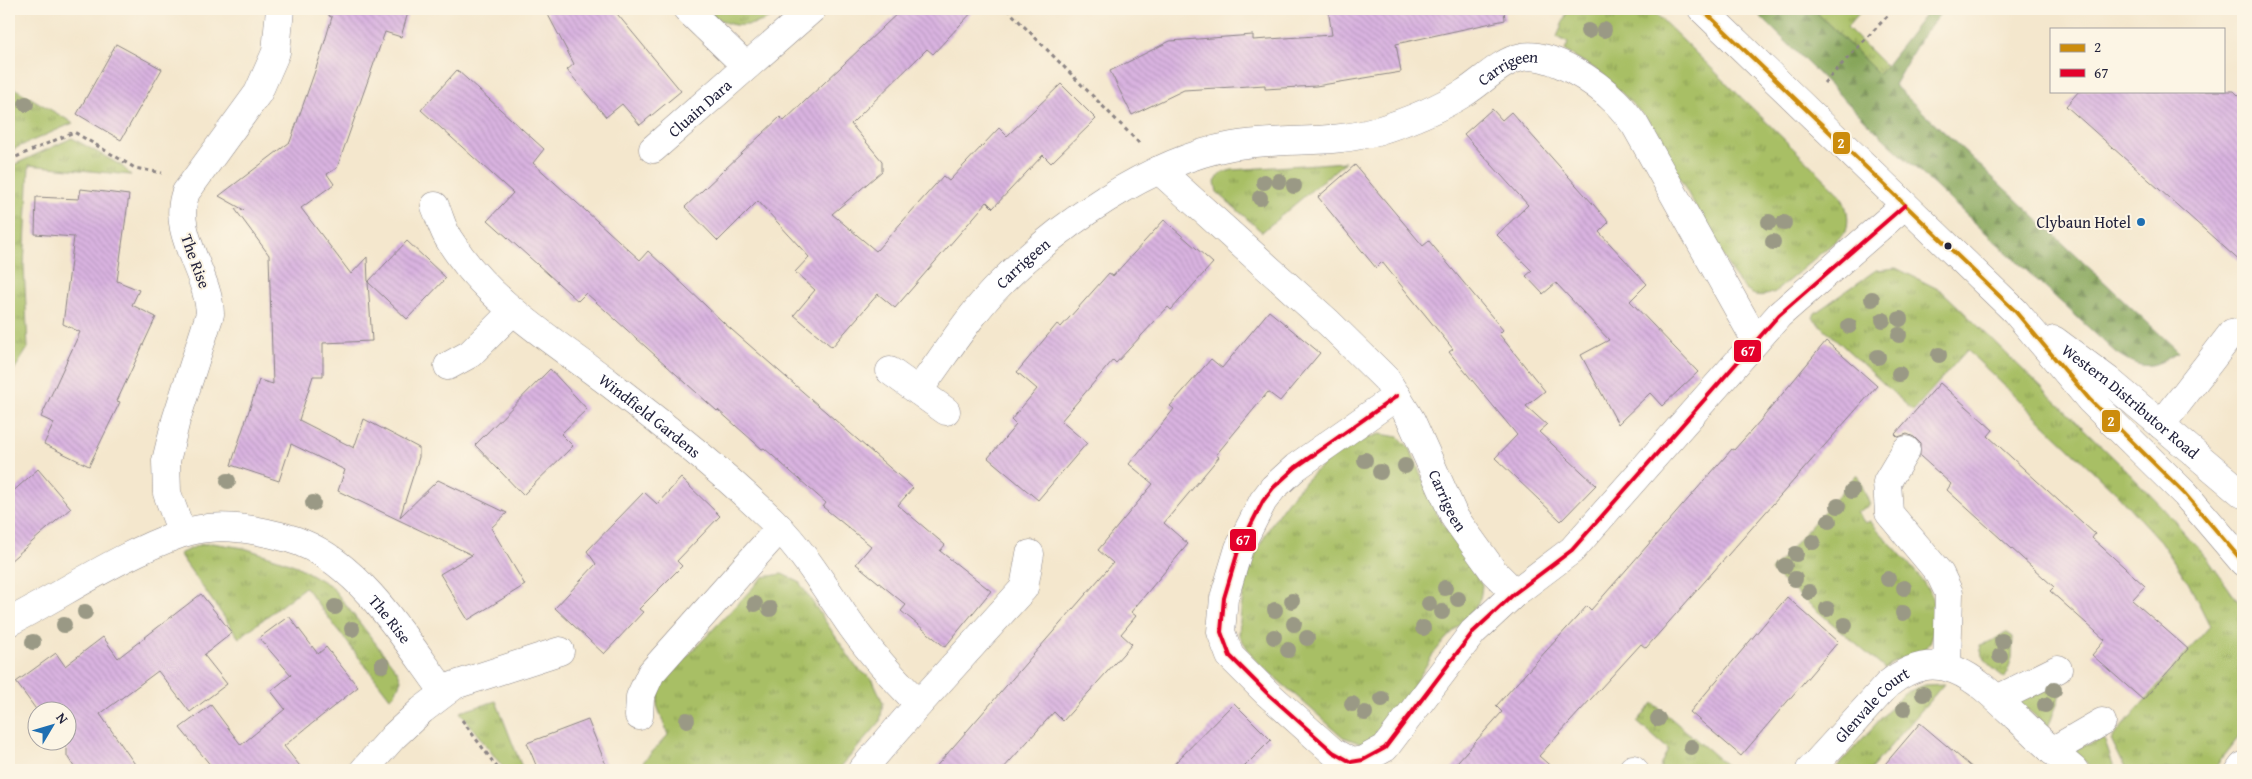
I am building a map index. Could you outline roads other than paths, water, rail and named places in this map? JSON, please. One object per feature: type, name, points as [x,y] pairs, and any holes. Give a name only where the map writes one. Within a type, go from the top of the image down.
[{"type":"street","name":"The Rise","points":[[182,533],[167,493],[166,461],[176,420],[210,314],[210,300],[182,216],[181,204],[194,180],[258,93],[276,52],[280,9]]},
{"type":"street","name":"Cluain Dara","points":[[686,9],[746,66]]},
{"type":"street","name":"Cluain Dara","points":[[653,149],[812,9]]},
{"type":"street","name":"Western Distributor Road","points":[[1702,9],[2015,310],[2090,400],[2185,494],[2243,562]]},
{"type":"street","name":"Carrigeen","points":[[918,390],[998,286],[1053,237],[1112,194],[1159,170],[1193,156],[1234,145],[1352,137],[1378,130],[1461,94],[1520,57],[1537,55],[1552,60],[1599,87],[1618,103],[1635,125],[1756,341]]},
{"type":"street","name":"Carrigeen","points":[[1159,170],[1372,363],[1397,396],[1455,518],[1494,572],[1515,593]]},
{"type":"street","points":[[1397,396],[1296,467],[1274,488],[1263,502],[1239,548],[1224,598],[1221,632],[1230,656],[1267,693],[1333,752],[1351,762],[1363,760],[1385,748],[1473,632],[1515,593],[1572,550],[1625,493],[1756,341],[1801,295],[1906,205]]},
{"type":"street","name":"Windfield Gardens","points":[[435,206],[449,240],[466,263],[500,301],[651,416],[728,478],[780,528],[816,572],[852,626],[884,669],[919,704]]},
{"type":"street","name":"Western Distributor Road","points":[[2015,310],[2108,380],[2243,494]]},
{"type":"street","points":[[448,366],[470,354],[513,311]]},
{"type":"street","points":[[2161,425],[2232,334]]},
{"type":"street","points":[[890,371],[946,412]]},
{"type":"street","points":[[1906,450],[1887,482],[1890,513],[1940,574],[1949,593],[1947,666]]},
{"type":"street","name":"The Rise","points":[[9,622],[156,543],[182,533],[204,528],[246,529],[303,543],[349,574],[375,601],[444,692]]},
{"type":"street","points":[[639,716],[640,696],[651,673],[780,528]]},
{"type":"street","points":[[862,770],[1024,588],[1030,554]]},
{"type":"street","points":[[364,770],[394,736],[444,692],[477,676],[560,651]]},
{"type":"street","name":"Glenvale Court","points":[[1810,770],[1888,684],[1901,674],[1928,666],[1947,666],[1959,670],[1981,684],[2074,770]]},
{"type":"street","points":[[1997,699],[2058,669]]},
{"type":"street","points":[[2052,751],[2102,722]]},
{"type":"street","points":[[2240,770],[2243,766]]},
{"type":"place","name":"Clybaun Hotel","points":[[2141,222]]}]
